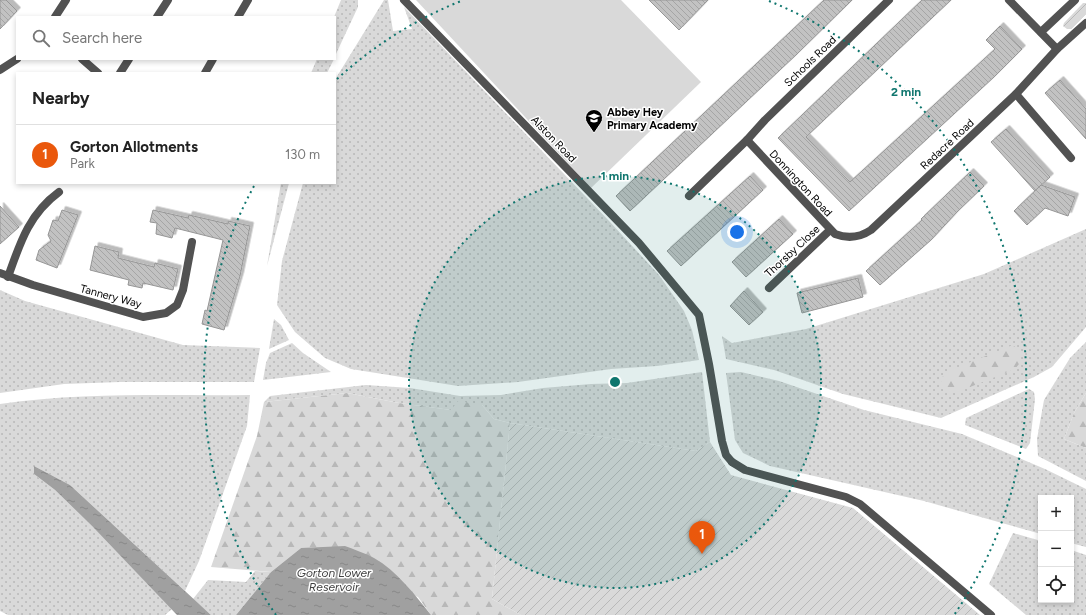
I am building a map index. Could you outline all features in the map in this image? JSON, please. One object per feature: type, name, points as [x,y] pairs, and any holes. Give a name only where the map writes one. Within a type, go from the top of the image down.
[{"type":"street","points":[[56,16],[66,0]]},
{"type":"street","points":[[158,16],[168,0]]},
{"type":"street","points":[[239,16],[248,0]]},
{"type":"street","name":"Alston Road","points":[[404,0],[639,243],[699,315],[726,455],[732,462],[745,470],[846,497],[854,501],[991,615]]},
{"type":"street","name":"Schools Road","points":[[689,196],[889,0]]},
{"type":"street","points":[[1009,0],[1058,49]]},
{"type":"street","points":[[1040,32],[1075,0]]},
{"type":"street","name":"Redacre Road","points":[[842,237],[856,237],[871,230],[1016,94],[1058,49],[1086,23]]},
{"type":"street","points":[[0,70],[16,60]]},
{"type":"street","points":[[83,60],[97,72]]},
{"type":"street","points":[[121,72],[128,60]]},
{"type":"street","points":[[206,72],[212,60]]},
{"type":"street","points":[[1016,94],[1071,158]]},
{"type":"street","name":"Donnington Road","points":[[747,140],[830,230],[842,237]]},
{"type":"street","points":[[8,277],[22,239],[33,218],[44,202],[59,192]]},
{"type":"street","name":"Thorsby Close","points":[[769,288],[830,230]]},
{"type":"street","name":"Tannery Way","points":[[0,273],[8,277],[142,317],[166,313],[177,305],[183,290],[192,242]]},
{"type":"green space","points":[[341,0],[358,0],[358,7],[336,54],[336,16],[334,16]]},
{"type":"green space","points":[[384,0],[388,0],[393,31],[412,29],[404,7],[659,275],[684,311],[692,330],[699,360],[657,366],[611,369],[518,382],[458,386],[351,369],[325,358],[295,332],[277,305],[282,261],[303,184],[336,184],[336,78]]},
{"type":"green space","name":"Abbey Hey Primary Academy","points":[[416,0],[621,0],[701,82],[591,188]]},
{"type":"green space","points":[[1083,3],[1086,3],[1086,14],[1071,29],[1067,29],[1063,26],[1064,23]]},
{"type":"green space","points":[[317,60],[334,60],[328,72],[311,72]]},
{"type":"green space","points":[[281,184],[289,184],[267,266]]},
{"type":"green space","points":[[1086,229],[1086,327],[1052,367],[1034,377],[941,418],[843,394],[774,370],[726,359],[722,336],[732,343],[806,329],[984,274]]},
{"type":"green space","points":[[0,290],[25,301],[183,345],[260,348],[254,382],[120,382],[64,384],[0,393]]},
{"type":"green space","points":[[274,319],[281,325],[289,340],[269,349]]},
{"type":"green space","points":[[1086,342],[1086,393],[1074,413],[1064,439],[1086,448],[1086,481],[1038,456],[1037,439],[1044,400],[1070,358]]},
{"type":"green space","points":[[292,343],[303,353],[331,372],[263,380],[266,363],[270,353]]},
{"type":"green space","points":[[1013,345],[1021,353],[1019,364],[1015,369],[955,393],[946,392],[943,389],[941,383],[946,372]]},
{"type":"green space","points":[[702,372],[710,442],[696,451],[510,423],[494,419],[482,405],[451,410],[399,403],[347,393],[264,402],[270,396],[366,385],[410,388],[460,396],[501,395],[543,388],[627,383]]},
{"type":"green space","points":[[741,372],[779,381],[864,410],[962,434],[1045,469],[1086,489],[1086,547],[1074,544],[1074,495],[1038,495],[1038,533],[924,501],[770,466],[743,453],[735,440],[726,373]]},
{"type":"green space","points":[[1029,389],[1034,392],[1035,399],[1030,443],[1026,449],[965,425],[966,418]]},
{"type":"green space","points":[[347,393],[399,403],[451,410],[458,401],[482,405],[494,419],[510,423],[492,599],[521,615],[431,615],[418,597],[301,548],[271,572],[211,567],[257,436],[264,402]]},
{"type":"green space","points":[[1086,393],[1086,448],[1064,439],[1074,413]]},
{"type":"green space","points":[[250,395],[247,426],[199,561],[185,591],[70,485],[34,466],[34,474],[55,490],[92,526],[172,609],[165,615],[8,615],[0,611],[0,404],[31,400],[94,396]]},
{"type":"green space","points":[[510,423],[696,451],[710,442],[731,475],[853,508],[980,615],[521,615],[492,599]]},
{"type":"green space","points":[[1013,533],[1038,540],[1038,603],[1074,603],[1074,551],[1086,555],[1086,615],[1026,615],[989,584]]},
{"type":"green space","points":[[255,571],[271,572],[236,615],[211,615],[193,599],[208,580],[246,582]]},
{"type":"water","points":[[34,466],[70,485],[211,615],[177,615],[92,526],[55,490],[34,474]]},
{"type":"water","name":"Gorton Lower Reservoir","points":[[345,546],[371,556],[382,563],[398,576],[431,615],[236,615],[271,572],[301,548]]},
{"type":"building","points":[[0,0],[6,0],[17,11],[0,29]]},
{"type":"building","points":[[649,0],[708,0],[679,30]]},
{"type":"building","points":[[824,0],[852,0],[797,54],[630,211],[616,196]]},
{"type":"building","points":[[922,0],[951,0],[806,137],[850,182],[995,49],[986,40],[1000,26],[1022,49],[994,77],[849,211],[778,138]]},
{"type":"building","points":[[1060,80],[1086,109],[1086,139],[1045,93]]},
{"type":"building","points":[[1006,129],[1050,177],[1035,191],[991,142]]},
{"type":"building","points":[[970,172],[984,186],[931,240],[880,285],[866,271],[922,220],[921,219]]},
{"type":"building","points":[[750,176],[763,190],[681,266],[667,251]]},
{"type":"building","points":[[1041,185],[1075,197],[1068,216],[1045,208],[1027,225],[1014,211]]},
{"type":"building","points":[[0,206],[19,227],[0,244]]},
{"type":"building","points":[[62,210],[78,215],[57,268],[36,260],[39,250],[51,241],[48,235],[53,220],[58,221]]},
{"type":"building","points":[[153,210],[188,218],[189,215],[228,224],[228,221],[250,226],[240,276],[224,330],[202,324],[205,310],[207,311],[223,240],[175,228],[172,238],[156,234],[157,223],[150,222]]},
{"type":"building","points":[[779,219],[793,234],[746,277],[732,262]]},
{"type":"building","points":[[95,246],[119,252],[118,258],[154,267],[155,263],[178,269],[173,290],[143,283],[142,288],[128,285],[129,280],[90,270]]},
{"type":"building","points":[[858,278],[863,297],[802,313],[797,293]]},
{"type":"building","points":[[744,291],[763,312],[749,325],[730,306]]},
{"type":"place","name":"Abbey Hey Primary Academy","points":[[594,133]]},
{"type":"place","name":"Gorton Allotments","points":[[702,554]]}]
